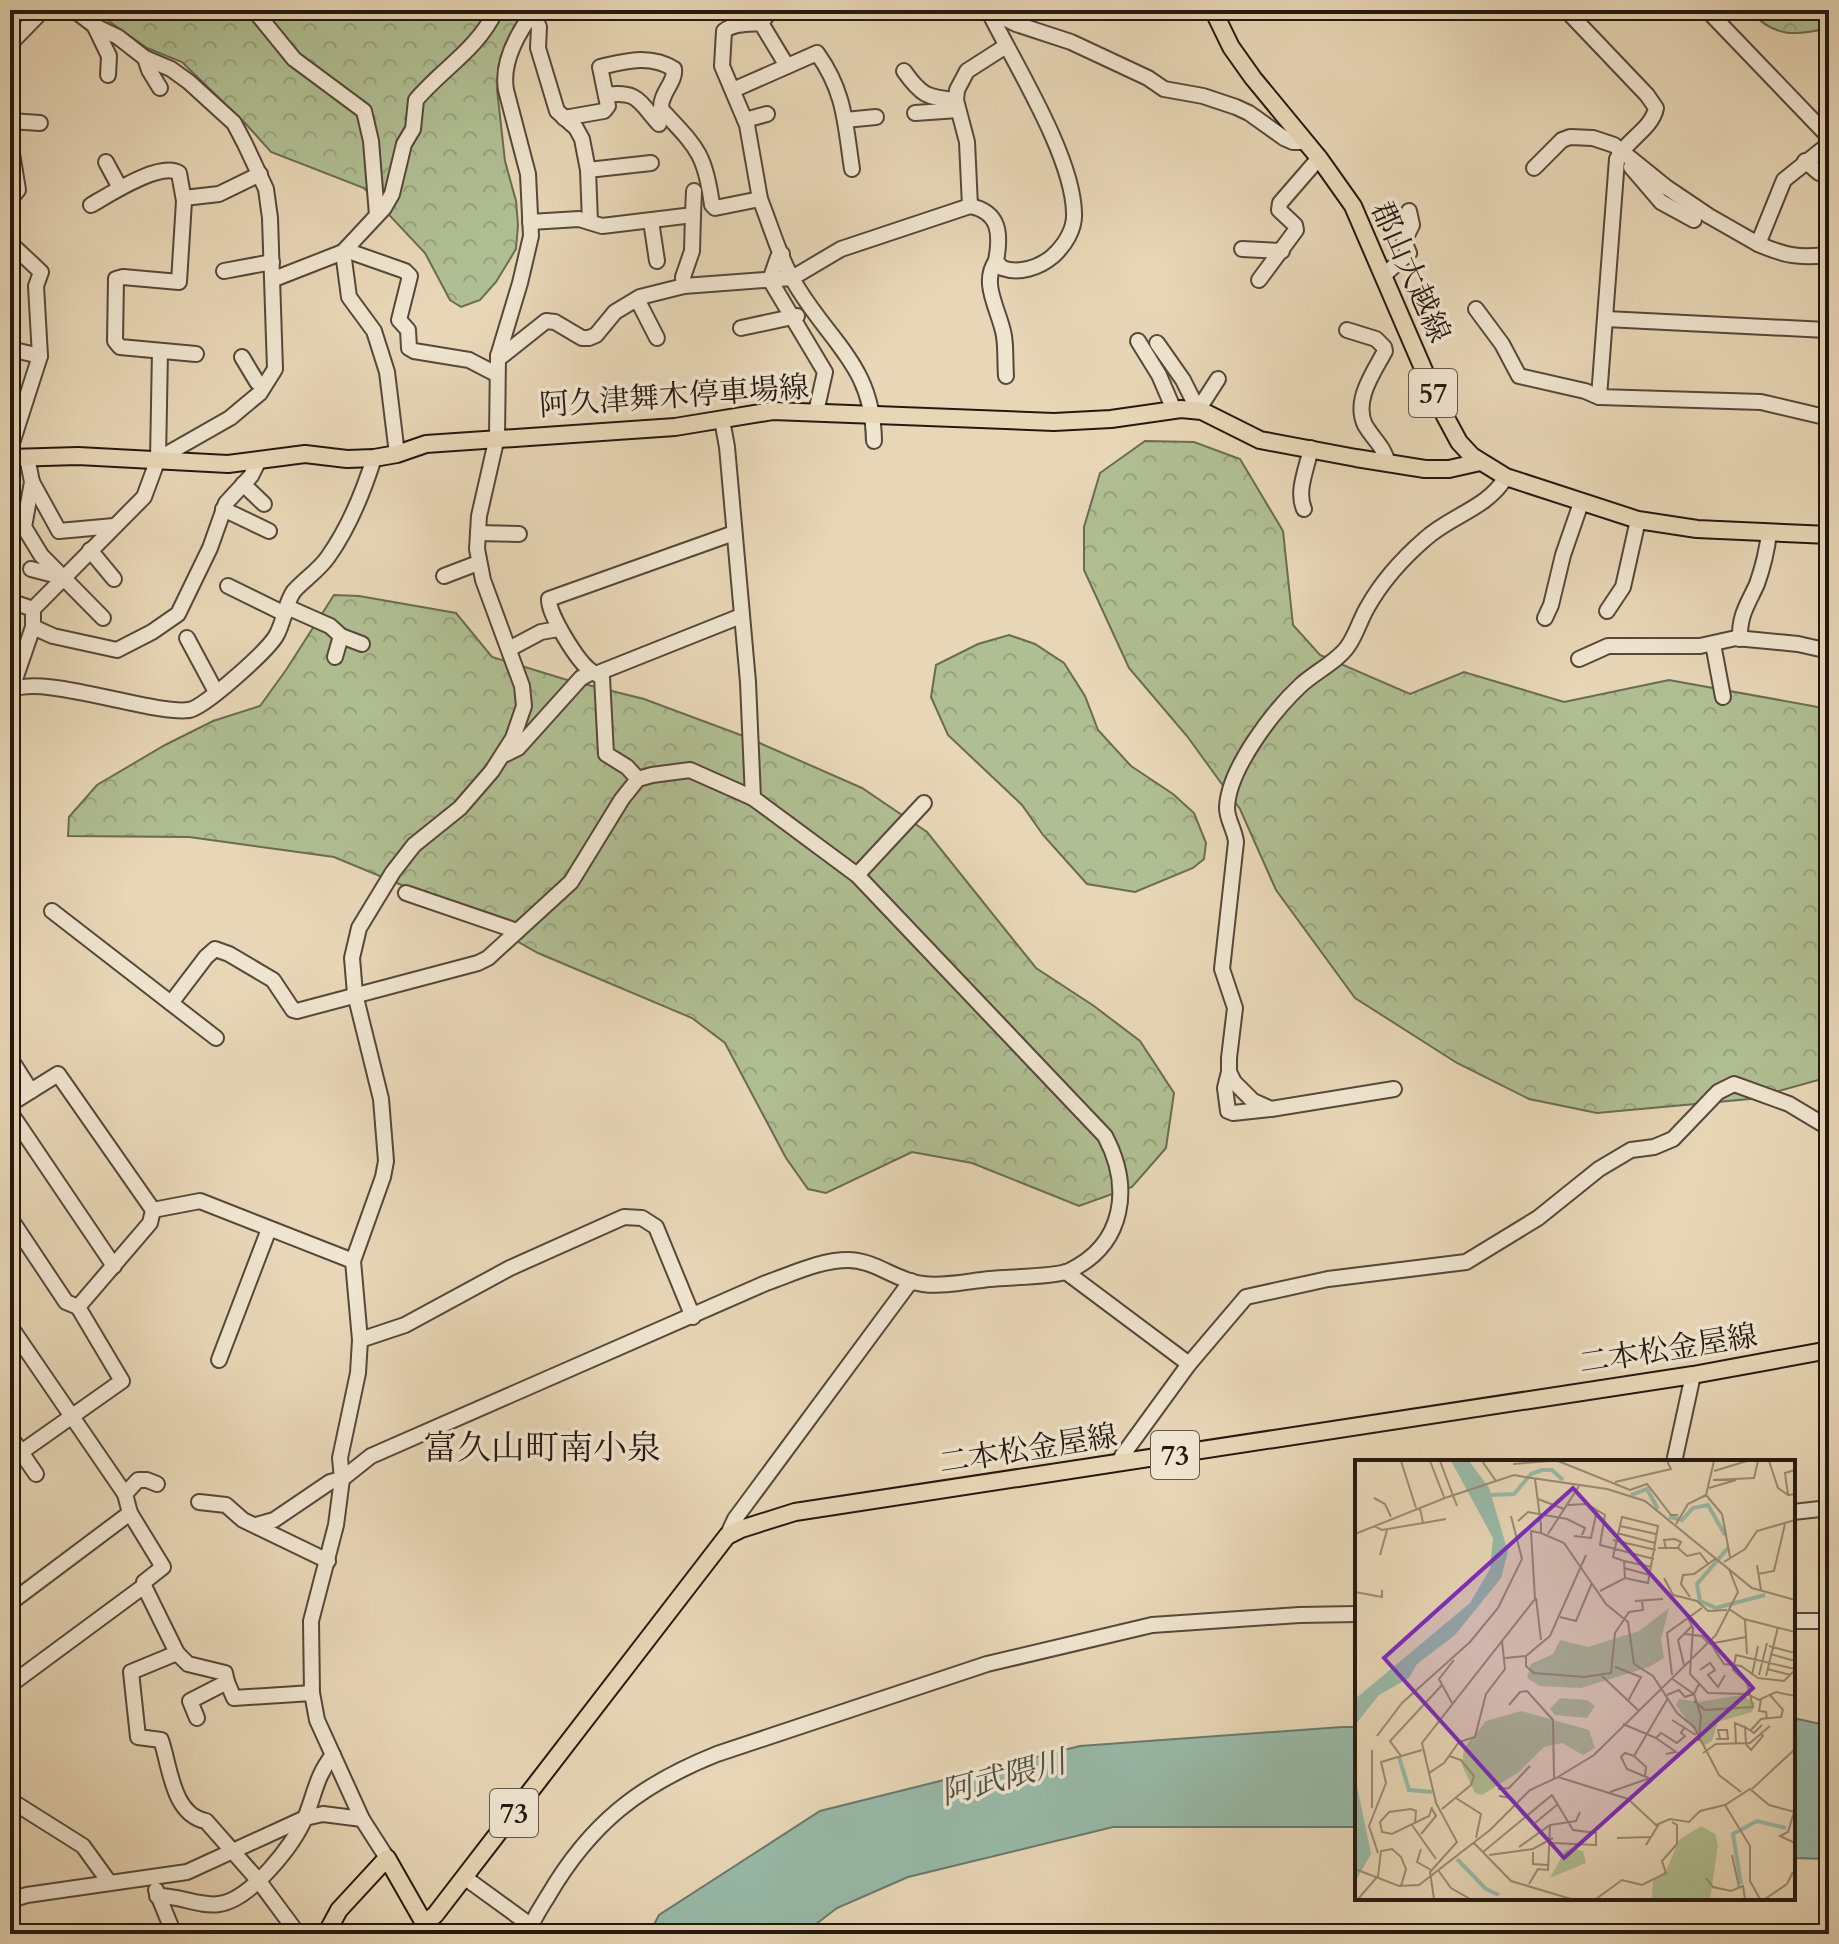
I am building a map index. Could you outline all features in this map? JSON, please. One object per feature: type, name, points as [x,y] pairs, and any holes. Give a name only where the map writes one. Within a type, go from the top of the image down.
[{"type":"main road","name":"郡山大越線","points":[[1213,10],[1231,47],[1353,206],[1445,419],[1459,442],[1480,462],[1506,477],[1638,520],[1697,529],[1829,535]]},
{"type":"main road","name":"阿久津舞木停車場線","points":[[20,457],[158,459],[214,465],[305,454],[347,459],[374,458],[426,444],[497,437],[614,432],[773,411],[1054,422],[1198,410],[1260,440],[1388,464],[1437,469],[1480,462]]},
{"type":"main road","name":"二本松金屋線","points":[[727,1536],[795,1512],[1693,1375],[1829,1350]]},
{"type":"main road","name":"73","points":[[387,1858],[426,1929],[727,1536]]},
{"type":"main road","points":[[326,1934],[339,1910],[387,1858]]},
{"type":"street","points":[[10,44],[43,10]]},
{"type":"street","points":[[74,10],[145,58],[171,69],[234,123],[266,189],[274,279],[275,369],[251,401],[230,418],[158,459]]},
{"type":"street","points":[[254,10],[294,59],[364,111],[371,141],[377,215]]},
{"type":"street","points":[[343,252],[392,194],[404,144],[413,129],[413,105],[479,38],[496,10]]},
{"type":"street","points":[[771,10],[761,23],[735,26],[724,31],[722,66],[745,120],[760,199],[782,254],[792,278],[812,309],[859,372],[874,414],[874,441]]},
{"type":"street","points":[[996,261],[1010,271],[1043,263],[1057,252],[1068,237],[1074,214],[1068,176],[1047,126],[988,10],[1016,24],[1071,42],[1148,78],[1164,89],[1203,96],[1236,107],[1284,138],[1304,142]]},
{"type":"street","points":[[1566,10],[1654,103],[1653,117],[1617,159],[1599,397]]},
{"type":"street","points":[[1707,10],[1829,137]]},
{"type":"street","points":[[534,12],[539,27],[538,48],[557,111],[579,132],[588,170],[590,222]]},
{"type":"street","points":[[387,1858],[362,1819],[317,1720],[312,1693],[311,1621],[336,1525],[342,1479],[340,1458],[358,1373],[360,1340],[353,1261],[383,1177],[386,1144],[381,1099],[355,994],[354,942],[359,928],[393,872],[414,845],[460,808],[501,756],[513,738],[524,706],[522,686],[478,563],[478,533],[497,437],[498,356],[527,254],[530,222],[528,174],[505,83],[508,59],[534,12]]},
{"type":"street","points":[[761,23],[787,66]]},
{"type":"street","points":[[94,25],[109,56],[108,75]]},
{"type":"street","points":[[970,206],[967,142],[957,105],[959,83],[967,71],[1006,46]]},
{"type":"street","points":[[733,90],[817,53],[833,74],[840,92],[852,169]]},
{"type":"street","points":[[145,58],[160,88]]},
{"type":"street","points":[[564,118],[604,111],[608,106],[600,67],[642,59],[657,61],[676,72],[662,94],[661,109],[694,143],[706,171],[712,205],[715,208],[760,199]]},
{"type":"street","points":[[904,71],[921,93],[957,105]]},
{"type":"street","points":[[606,95],[624,92],[632,95],[659,124]]},
{"type":"street","points":[[915,113],[957,105]]},
{"type":"street","points":[[745,120],[767,114]]},
{"type":"street","points":[[845,120],[876,117]]},
{"type":"street","points":[[10,121],[40,123]]},
{"type":"street","points":[[1534,168],[1562,140],[1570,137],[1593,138],[1621,151],[1666,187],[1758,244],[1795,257],[1829,255]]},
{"type":"street","points":[[10,141],[18,190],[10,200]]},
{"type":"street","points":[[1758,244],[1784,180],[1829,144]]},
{"type":"street","points":[[1621,151],[1632,169],[1661,202],[1694,220]]},
{"type":"street","points":[[1259,280],[1296,230],[1279,207],[1319,158]]},
{"type":"street","points":[[1805,161],[1819,173],[1829,176]]},
{"type":"street","points":[[106,162],[120,188]]},
{"type":"street","points":[[588,170],[651,163]]},
{"type":"street","points":[[91,205],[157,172],[173,169],[180,175],[184,198],[179,282],[116,279],[115,341],[117,345],[196,354]]},
{"type":"street","points":[[184,198],[219,194],[260,174]]},
{"type":"street","points":[[684,286],[683,277],[692,251],[694,191]]},
{"type":"street","points":[[498,356],[550,320],[582,338],[593,337],[615,312],[637,299],[684,286],[792,278],[841,249],[970,206],[986,210],[994,220],[998,247],[996,261],[990,270],[990,287],[1004,335],[1006,376]]},
{"type":"street","points":[[1384,275],[1409,253],[1404,241],[1412,225],[1409,211]]},
{"type":"street","points":[[530,222],[579,219],[602,226],[693,215]]},
{"type":"street","points":[[651,221],[657,261]]},
{"type":"street","points":[[10,243],[41,272],[36,286],[40,356],[11,439],[22,447],[20,457],[59,531],[114,526]]},
{"type":"street","points":[[1242,249],[1282,251]]},
{"type":"street","points":[[343,252],[349,297],[374,331],[387,372],[397,454]]},
{"type":"street","points":[[274,279],[343,252],[405,271],[410,276],[399,320],[408,330],[409,348],[469,360],[496,374]]},
{"type":"street","points":[[770,280],[782,254]]},
{"type":"street","points":[[224,271],[272,262]]},
{"type":"street","points":[[770,280],[825,372],[816,412]]},
{"type":"street","points":[[637,299],[657,338]]},
{"type":"street","points":[[741,328],[793,318],[812,309]]},
{"type":"street","points":[[1476,309],[1502,344],[1519,376],[1599,397],[1761,402],[1829,418]]},
{"type":"street","points":[[1606,319],[1826,330]]},
{"type":"street","points":[[1347,330],[1376,339],[1384,347],[1385,351],[1365,389],[1362,406],[1365,424],[1385,452],[1388,464]]},
{"type":"street","points":[[1138,341],[1159,375],[1174,410]]},
{"type":"street","points":[[1157,343],[1183,380],[1198,410]]},
{"type":"street","points":[[10,349],[40,356]]},
{"type":"street","points":[[11,690],[33,627],[33,609],[144,497],[158,459],[160,351]]},
{"type":"street","points":[[242,357],[257,382]]},
{"type":"street","points":[[1198,410],[1218,379]]},
{"type":"street","points":[[722,420],[748,682],[753,798]]},
{"type":"street","points":[[1304,509],[1300,491],[1311,448]]},
{"type":"street","points":[[11,690],[21,686],[87,693],[187,711],[196,709],[262,654],[276,635],[293,592],[328,558],[350,521],[374,458]]},
{"type":"street","points":[[33,627],[53,636],[117,650],[152,632],[183,608],[210,548],[223,509],[251,476],[259,460]]},
{"type":"street","points":[[1394,1089],[1271,1109],[1228,1111],[1225,1088],[1235,1008],[1222,969],[1236,842],[1227,808],[1231,788],[1245,757],[1280,707],[1349,645],[1367,607],[1401,560],[1437,527],[1481,504],[1506,477]]},
{"type":"street","points":[[32,482],[24,527],[41,555],[103,618]]},
{"type":"street","points":[[243,484],[264,504]]},
{"type":"street","points":[[1545,618],[1581,503]]},
{"type":"street","points":[[223,509],[269,531]]},
{"type":"street","points":[[1607,611],[1623,587],[1638,520]]},
{"type":"street","points":[[478,533],[519,534]]},
{"type":"street","points":[[638,779],[604,750],[602,677],[595,673],[558,629],[549,599],[734,533]]},
{"type":"street","points":[[1740,639],[1742,611],[1763,568],[1769,533]]},
{"type":"street","points":[[90,550],[114,579]]},
{"type":"street","points":[[444,576],[478,563]]},
{"type":"street","points":[[31,569],[63,578]]},
{"type":"street","points":[[228,586],[330,626],[341,636],[362,644]]},
{"type":"street","points":[[10,601],[33,609]]},
{"type":"street","points":[[501,756],[518,748],[581,678],[741,616]]},
{"type":"street","points":[[509,649],[541,632],[558,629]]},
{"type":"street","points":[[335,657],[341,636]]},
{"type":"street","points":[[187,638],[216,692]]},
{"type":"street","points":[[1579,659],[1608,646],[1713,644],[1740,639],[1798,644],[1829,651]]},
{"type":"street","points":[[1713,644],[1723,697]]},
{"type":"street","points":[[171,1003],[215,949],[273,980],[293,1010],[478,963],[488,958],[571,882],[614,811],[638,779],[690,770],[753,798],[857,875],[1105,1136],[1120,1179],[1117,1215],[1108,1240],[1066,1272],[925,1285],[864,1262],[838,1261],[766,1283],[371,1456],[342,1479],[330,1482],[274,1520],[256,1525]]},
{"type":"street","points":[[857,875],[924,803]]},
{"type":"street","points":[[406,893],[517,931]]},
{"type":"street","points":[[52,911],[216,1038]]},
{"type":"street","points":[[10,1058],[31,1091]]},
{"type":"street","points":[[1229,1072],[1246,1096],[1271,1109]]},
{"type":"street","points":[[10,1104],[58,1074],[153,1210],[150,1223],[78,1307]]},
{"type":"street","points":[[1121,1463],[1122,1456],[1189,1364],[1246,1297],[1328,1279],[1466,1262],[1538,1218],[1599,1169],[1631,1150],[1658,1145],[1678,1136],[1725,1087],[1737,1084],[1750,1088],[1796,1108],[1829,1128]]},
{"type":"street","points":[[10,1112],[114,1266]]},
{"type":"street","points":[[153,1210],[200,1201],[353,1261]]},
{"type":"street","points":[[360,1340],[405,1325],[510,1268],[631,1216],[648,1220],[656,1227],[693,1317]]},
{"type":"street","points":[[10,1218],[66,1302],[78,1307],[122,1381],[15,1456]]},
{"type":"street","points":[[219,1360],[269,1229]]},
{"type":"street","points":[[1066,1272],[1189,1364]]},
{"type":"street","points":[[727,1536],[735,1519],[911,1281]]},
{"type":"street","points":[[10,1326],[125,1494],[130,1513],[163,1567],[144,1582],[144,1586],[10,1685]]},
{"type":"street","points":[[1674,1460],[1693,1375]]},
{"type":"street","points":[[10,1436],[15,1456],[36,1474]]},
{"type":"street","points":[[125,1494],[138,1480],[157,1484]]},
{"type":"street","points":[[199,1502],[226,1505],[235,1515],[328,1561]]},
{"type":"street","points":[[1795,1512],[1829,1508]]},
{"type":"street","points":[[10,1603],[130,1513]]},
{"type":"street","points":[[144,1586],[177,1653],[188,1664],[225,1673],[234,1698],[312,1693]]},
{"type":"street","points":[[464,1877],[529,1930],[574,1853],[619,1807],[633,1796],[696,1763],[740,1746],[987,1664],[1152,1625],[1272,1616],[1355,1614]]},
{"type":"street","points":[[1795,1621],[1829,1621]]},
{"type":"street","points":[[177,1653],[131,1672],[138,1737],[161,1740],[174,1787],[185,1808],[198,1819],[206,1821],[258,1880],[292,1932]]},
{"type":"street","points":[[197,1718],[190,1701],[227,1682]]},
{"type":"street","points":[[157,1896],[174,1895],[207,1905],[222,1904],[241,1896],[285,1850],[305,1818],[321,1771],[333,1755]]},
{"type":"street","points":[[10,1800],[83,1846],[109,1882]]},
{"type":"street","points":[[10,1900],[187,1872],[305,1818],[323,1814],[362,1819]]},
{"type":"street","points":[[152,1877],[174,1934]]},
{"type":"green space","points":[[93,10],[527,10],[502,66],[497,89],[505,161],[516,201],[518,225],[516,249],[496,282],[480,300],[461,307],[450,300],[425,253],[364,188],[271,152],[182,62],[147,48]]},
{"type":"green space","points":[[1749,10],[1829,10],[1829,28],[1796,33],[1777,30],[1767,26]]},
{"type":"green space","points":[[1145,441],[1194,442],[1240,459],[1283,531],[1293,625],[1320,655],[1410,694],[1464,672],[1564,702],[1669,680],[1829,709],[1829,1077],[1750,1099],[1597,1113],[1529,1099],[1457,1063],[1355,998],[1276,890],[1240,809],[1187,736],[1129,668],[1084,570],[1084,527],[1100,473]]},
{"type":"green space","points":[[334,595],[359,596],[456,613],[492,657],[644,699],[746,737],[862,788],[927,832],[1036,968],[1140,1041],[1174,1093],[1166,1148],[1132,1187],[1079,1206],[972,1163],[912,1152],[826,1193],[808,1189],[786,1158],[725,1043],[692,1018],[538,953],[462,910],[334,857],[189,837],[68,836],[69,817],[97,785],[213,721],[260,706]]},
{"type":"green space","points":[[1009,635],[1035,644],[1064,663],[1085,696],[1098,730],[1131,766],[1173,794],[1194,813],[1206,843],[1204,859],[1193,868],[1135,892],[1087,884],[1043,835],[1022,805],[948,735],[931,697],[936,665],[978,644]]},
{"type":"water","points":[[1795,1720],[1829,1726],[1829,1859],[1795,1858]]},
{"type":"water","name":"阿武隈川","points":[[1355,1727],[1355,1827],[1113,1827],[908,1877],[837,1908],[803,1934],[649,1934],[659,1915],[820,1811],[1080,1746]]},
{"type":"railway","points":[[10,1920],[29,1934]]},
{"type":"district","name":"富久山町南小泉","points":[[542,1447]]}]
